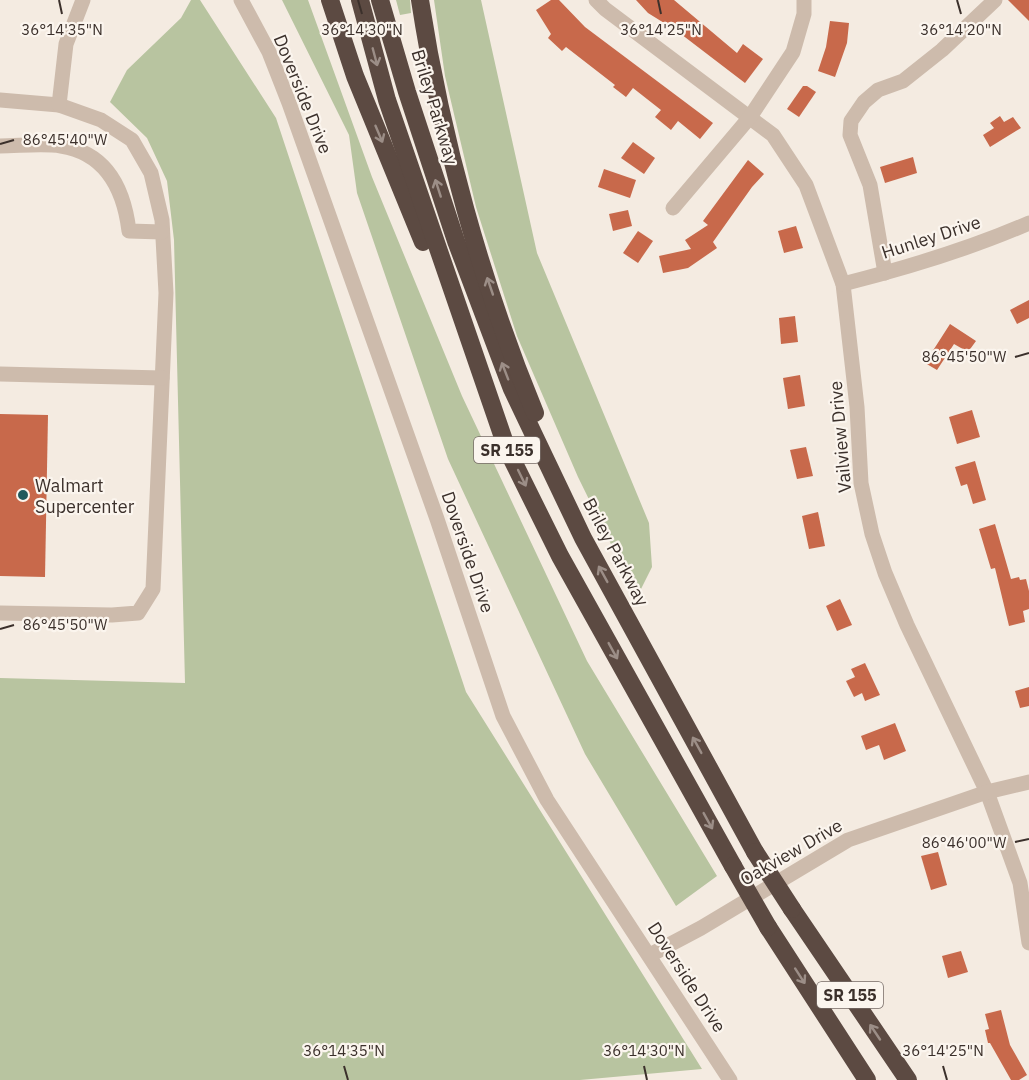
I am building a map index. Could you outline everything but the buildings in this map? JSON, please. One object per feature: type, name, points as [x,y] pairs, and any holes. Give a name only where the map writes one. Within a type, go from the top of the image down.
[{"type":"highway","points":[[330,0],[355,76],[418,230],[455,333],[507,449]]},
{"type":"highway","name":"SR 155","points":[[360,0],[387,100],[507,449],[560,556],[733,866],[768,927],[867,1080]]},
{"type":"highway","name":"Briley Parkway","points":[[380,0],[407,92],[464,262],[512,389],[583,538],[755,852],[908,1080]]},
{"type":"highway","points":[[420,0],[444,121],[479,255],[529,397],[558,467],[583,538]]},
{"type":"street","points":[[58,105],[66,44],[83,0]]},
{"type":"street","name":"Doverside Drive","points":[[241,0],[269,52],[289,103],[437,519],[503,716],[547,800],[730,1080]]},
{"type":"street","name":"Vailview Drive","points":[[596,0],[772,135],[806,185],[843,284],[857,407],[861,483],[872,534],[903,618],[987,792],[1020,883],[1029,943]]},
{"type":"street","points":[[673,208],[750,117],[793,52],[804,14],[804,0]]},
{"type":"street","points":[[885,273],[870,185],[850,135],[851,121],[864,102],[878,90],[903,81],[942,50],[995,0]]},
{"type":"street","points":[[0,100],[58,105],[101,120],[132,140],[151,173],[162,232],[166,293],[153,589],[138,613],[112,615],[0,613]]},
{"type":"street","points":[[0,146],[62,146],[86,154],[105,168],[115,181],[126,210],[129,231],[162,232]]},
{"type":"street","name":"Hunley Drive","points":[[843,284],[885,273],[1003,234],[1029,223]]},
{"type":"street","points":[[0,374],[162,378]]},
{"type":"street","name":"Oakview Drive","points":[[650,955],[701,928],[848,840],[987,792],[1029,782]]},
{"type":"green space","points":[[191,0],[200,0],[276,118],[466,692],[702,1069],[580,1080],[0,1080],[0,678],[185,683],[174,240],[167,181],[147,138],[110,102],[127,70],[181,18]]},
{"type":"green space","points":[[282,0],[308,0],[372,177],[462,396],[587,661],[717,876],[676,906],[585,754],[448,459],[357,193],[349,135]]},
{"type":"green space","points":[[396,0],[410,0],[411,13],[400,15]]},
{"type":"green space","points":[[434,0],[481,0],[537,253],[649,523],[652,567],[637,597],[578,477],[517,336],[476,207],[445,76]]},
{"type":"place","name":"Walmart Supercenter","points":[[23,495]]}]
